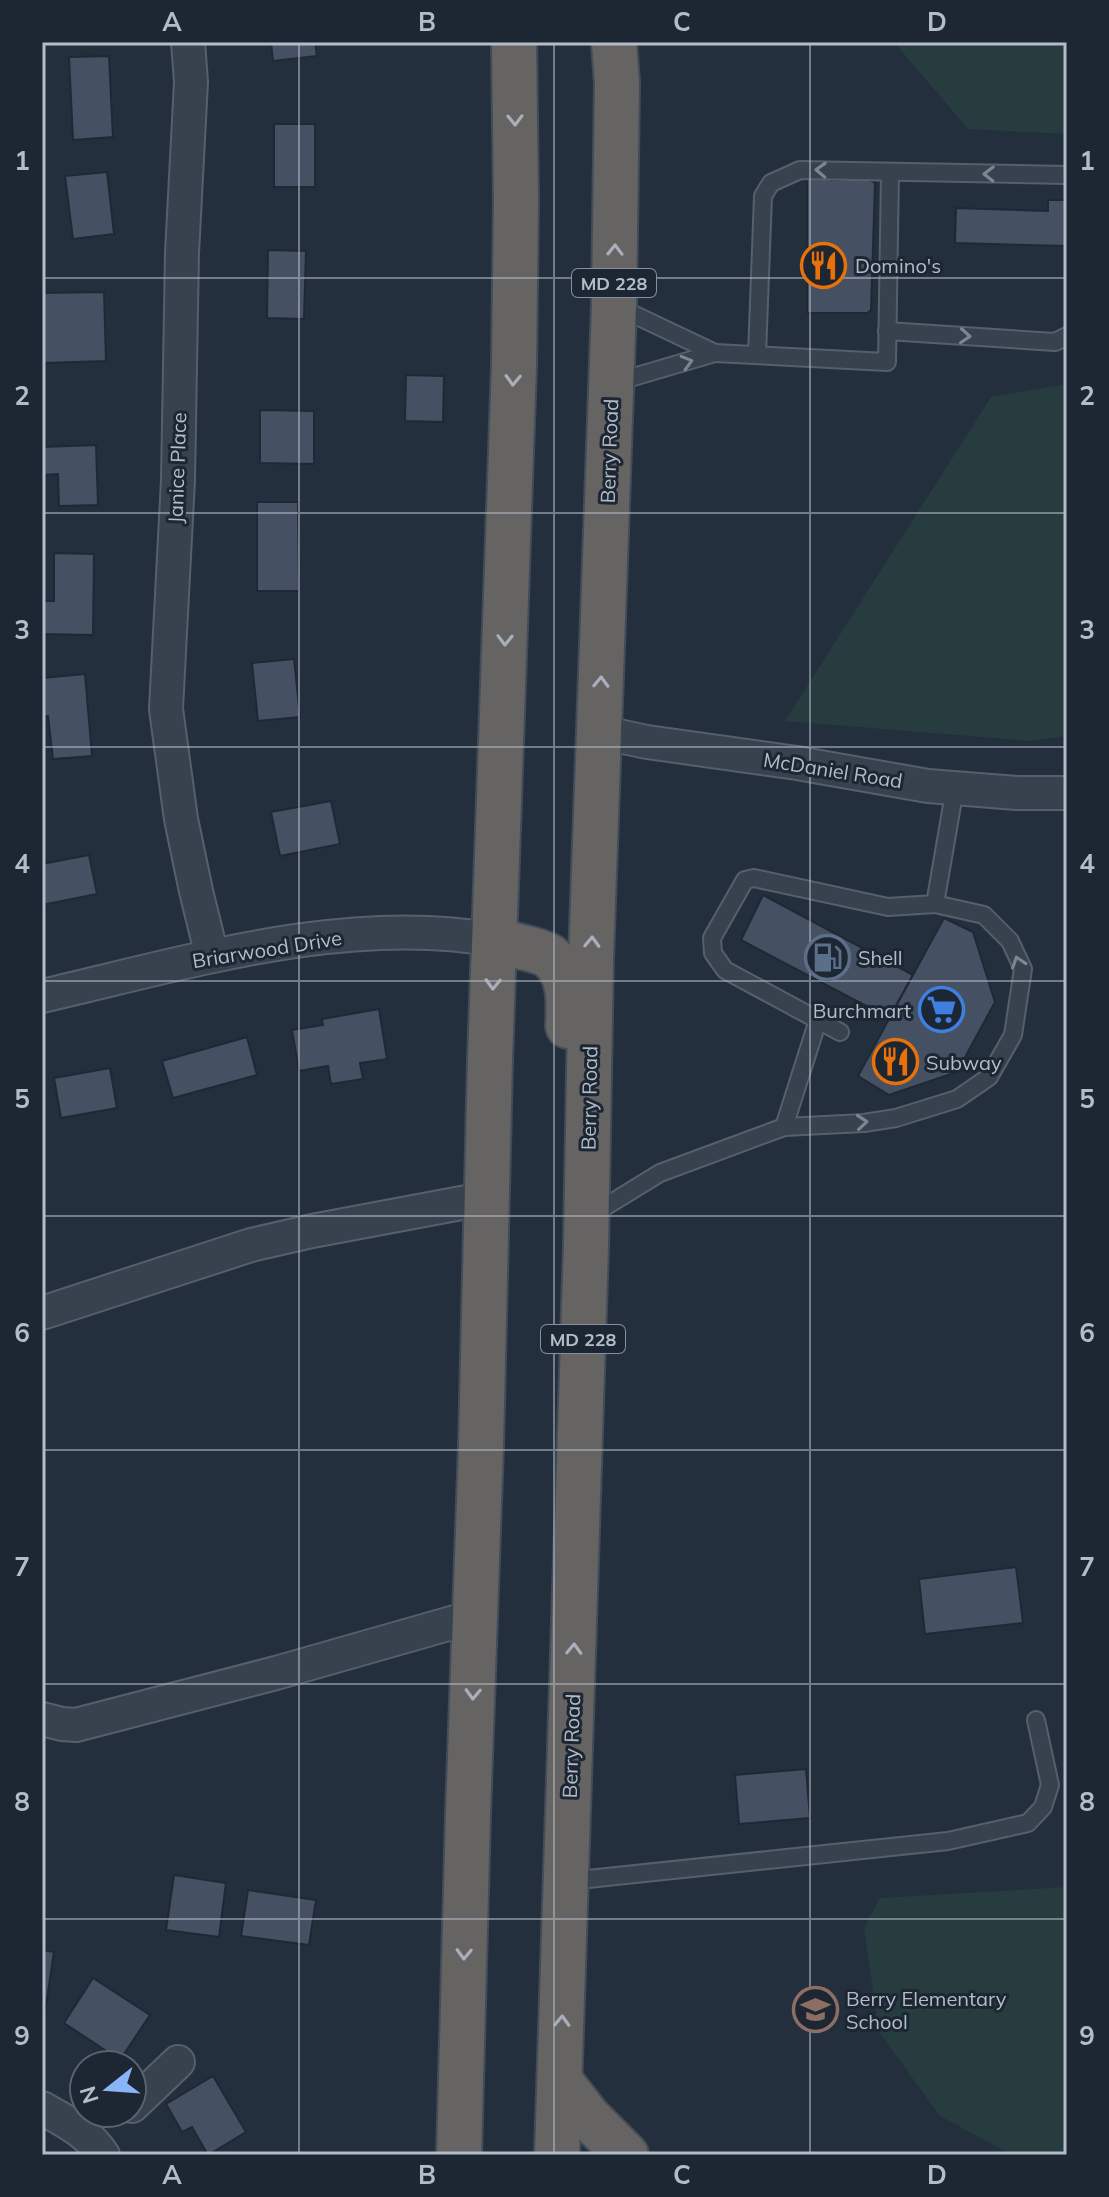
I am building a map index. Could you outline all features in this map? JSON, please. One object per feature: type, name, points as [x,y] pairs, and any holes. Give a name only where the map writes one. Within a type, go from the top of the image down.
[{"type":"highway","points":[[459,2155],[490,1060],[514,365],[514,42]]},
{"type":"highway","name":"Berry Road","points":[[557,2155],[592,943],[612,383],[617,83],[614,42]]},
{"type":"highway","points":[[495,940],[548,955],[564,973],[569,998],[562,1206],[578,1480]]},
{"type":"highway","points":[[560,2081],[589,2118],[626,2155]]},
{"type":"street","name":"Janice Place","points":[[188,42],[191,82],[182,253],[178,480],[166,709],[181,819],[212,956]]},
{"type":"street","name":"McDaniel Road","points":[[600,732],[913,783],[1017,793],[1067,793]]},
{"type":"street","name":"Briarwood Drive","points":[[42,996],[243,949],[345,936],[430,932],[495,940]]},
{"type":"street","points":[[42,1313],[251,1245],[488,1198]]},
{"type":"street","points":[[42,1719],[76,1725],[276,1673],[476,1616]]},
{"type":"street","points":[[148,2091],[178,2062]]},
{"type":"street","points":[[42,2108],[71,2124],[98,2148],[112,2129]]},
{"type":"lane","points":[[757,355],[763,196],[771,183],[800,170],[1067,175]]},
{"type":"lane","points":[[612,383],[715,353],[887,362],[890,172]]},
{"type":"lane","points":[[614,305],[715,353]]},
{"type":"lane","points":[[887,331],[1055,342],[1067,336]]},
{"type":"lane","points":[[935,904],[955,788]]},
{"type":"lane","points":[[586,1218],[660,1173],[784,1127],[864,1123],[896,1118],[957,1099],[989,1077],[1013,1035],[1023,969],[1010,941],[984,915],[935,904],[888,907],[754,878],[745,880],[712,938],[713,953],[725,970],[840,1032]]},
{"type":"lane","points":[[784,1127],[818,1020]]},
{"type":"lane","points":[[567,1881],[948,1841],[1028,1823],[1043,1807],[1050,1785],[1036,1720]]},
{"type":"green space","points":[[894,42],[1067,42],[1067,134],[968,129]]},
{"type":"green space","points":[[1067,384],[1067,736],[1029,741],[785,721],[991,397]]},
{"type":"green space","points":[[1067,1887],[1067,2155],[1012,2155],[940,2116],[879,2032],[864,1928],[880,1898]]},
{"type":"building","points":[[271,42],[315,42],[317,56],[273,61]]},
{"type":"building","points":[[109,56],[113,137],[73,140],[69,57]]},
{"type":"building","points":[[274,124],[315,124],[315,187],[274,187]]},
{"type":"building","points":[[107,172],[114,234],[73,239],[65,176]]},
{"type":"building","points":[[807,174],[832,174],[831,180],[868,179],[875,183],[871,310],[867,313],[807,313]]},
{"type":"building","points":[[1048,200],[1067,200],[1067,246],[955,243],[956,208],[1048,211]]},
{"type":"building","points":[[268,250],[306,251],[304,319],[267,318]]},
{"type":"building","points":[[104,292],[106,361],[42,363],[42,293]]},
{"type":"building","points":[[406,375],[444,376],[443,422],[405,421]]},
{"type":"building","points":[[260,410],[314,411],[314,464],[260,463]]},
{"type":"building","points":[[96,445],[98,505],[59,506],[58,474],[42,475],[42,447]]},
{"type":"building","points":[[257,502],[298,502],[299,591],[257,591]]},
{"type":"building","points":[[54,553],[94,554],[93,635],[42,634],[42,601],[54,601]]},
{"type":"building","points":[[294,659],[300,717],[258,721],[252,663]]},
{"type":"building","points":[[85,674],[92,756],[53,759],[48,716],[42,716],[42,678]]},
{"type":"building","points":[[331,801],[340,844],[280,856],[271,812]]},
{"type":"building","points":[[89,855],[97,894],[42,905],[42,864]]},
{"type":"building","name":"Shell","points":[[763,895],[913,975],[889,1018],[741,940]]},
{"type":"building","name":"Burchmart","points":[[944,918],[973,932],[995,1002],[957,1072],[889,1095],[858,1076]]},
{"type":"building","points":[[379,1009],[387,1059],[360,1063],[363,1079],[331,1084],[328,1066],[299,1071],[292,1030],[323,1025],[322,1019]]},
{"type":"building","points":[[247,1037],[257,1075],[173,1098],[162,1061]]},
{"type":"building","points":[[110,1068],[117,1108],[61,1118],[54,1078]]},
{"type":"building","points":[[1016,1567],[1023,1623],[925,1634],[919,1579]]},
{"type":"building","points":[[806,1769],[810,1818],[739,1824],[735,1775]]},
{"type":"building","points":[[174,1875],[226,1883],[219,1937],[166,1930]]},
{"type":"building","points":[[248,1890],[316,1900],[309,1945],[241,1936]]},
{"type":"building","points":[[42,1950],[54,1952],[45,2012],[42,2012]]},
{"type":"building","points":[[93,1978],[150,2015],[127,2049],[103,2049],[64,2023]]},
{"type":"building","points":[[213,2076],[246,2132],[208,2155],[192,2127],[182,2132],[166,2104]]},
{"type":"place","name":"Domino's","points":[[824,265]]},
{"type":"place","name":"Shell","points":[[827,957]]},
{"type":"place","name":"Burchmart","points":[[942,1010]]},
{"type":"place","name":"Subway","points":[[895,1062]]},
{"type":"place","name":"Berry Elementary School","points":[[815,2010]]}]
